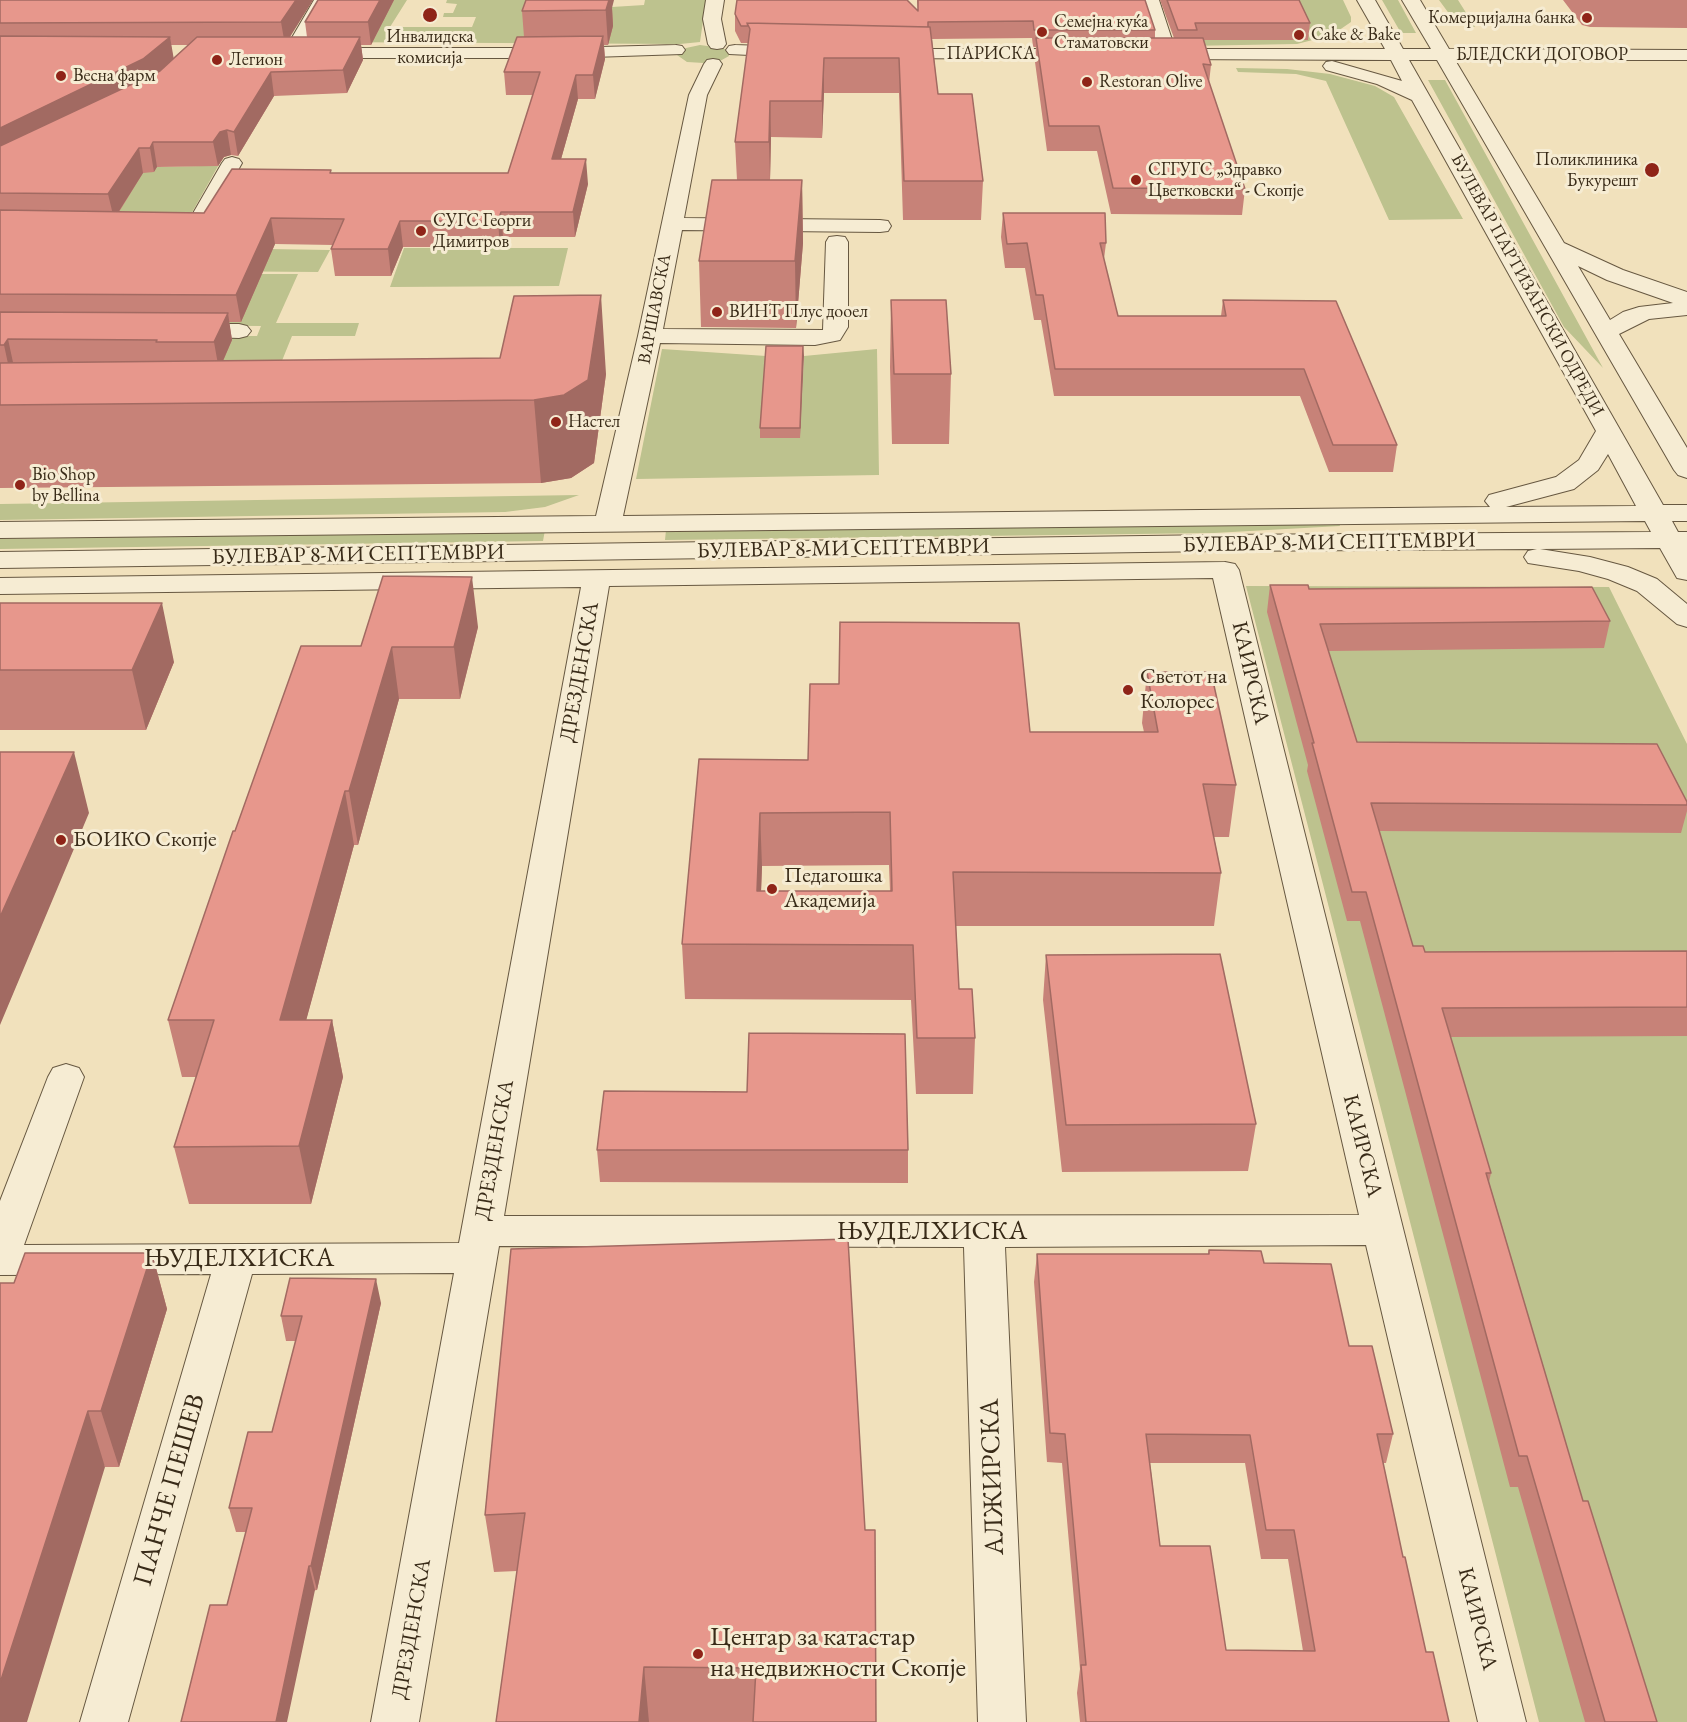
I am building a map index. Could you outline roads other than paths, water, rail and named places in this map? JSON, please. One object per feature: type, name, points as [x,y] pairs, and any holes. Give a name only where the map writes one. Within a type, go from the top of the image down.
[{"type":"street","points":[[292,53],[323,0]]},
{"type":"street","points":[[691,67],[704,42],[712,19],[715,0]]},
{"type":"street","points":[[1150,0],[1168,54]]},
{"type":"street","name":"БУЛЕВАР ПАРТИЗАНСКИ ОДРЕДИ","points":[[1366,0],[1654,513],[1678,540],[1687,572]]},
{"type":"street","name":"БУЛЕВАР ПАРТИЗАНСКИ ОДРЕДИ","points":[[1412,0],[1687,470]]},
{"type":"street","points":[[1423,20],[1444,28]]},
{"type":"street","points":[[1281,54],[1355,34],[1378,22]]},
{"type":"street","points":[[1466,36],[1497,46],[1541,55]]},
{"type":"street","points":[[704,42],[734,54]]},
{"type":"street","points":[[270,53],[563,53],[691,67],[734,54],[809,54]]},
{"type":"street","name":"ПАРИСКА","points":[[873,54],[1097,54]]},
{"type":"street","points":[[1144,54],[1396,55]]},
{"type":"street","points":[[1281,54],[1358,72],[1420,96]]},
{"type":"street","name":"БЛЕДСКИ ДОГОВОР","points":[[1396,55],[1687,55]]},
{"type":"street","points":[[1467,95],[1491,76],[1541,55]]},
{"type":"street","name":"ВАРШАВСКА","points":[[608,523],[650,336],[672,224],[691,67]]},
{"type":"street","points":[[152,228],[195,228],[232,163]]},
{"type":"street","points":[[672,224],[880,226]]},
{"type":"street","points":[[650,336],[815,338],[832,335],[836,327],[837,242]]},
{"type":"street","points":[[1556,247],[1615,275],[1687,300]]},
{"type":"street","points":[[1606,332],[1631,317],[1647,312],[1687,308]]},
{"type":"street","points":[[167,331],[239,331]]},
{"type":"street","points":[[1663,429],[1687,444]]},
{"type":"street","points":[[1425,514],[1487,504],[1565,483],[1589,465],[1608,430]]},
{"type":"street","name":"БУЛЕВАР 8-МИ СЕПТЕМВРИ","points":[[0,530],[1687,513]]},
{"type":"street","name":"БУЛЕВАР 8-МИ СЕПТЕМВРИ","points":[[0,560],[513,553],[900,561],[1432,541],[1678,540]]},
{"type":"street","points":[[1432,541],[1580,563],[1618,573],[1647,585],[1687,618]]},
{"type":"street","points":[[513,553],[542,580]]},
{"type":"street","points":[[0,586],[596,579],[900,561]]},
{"type":"street","name":"КАИРСКА","points":[[900,561],[1225,570],[1502,1722]]},
{"type":"street","name":"ДРЕЗДЕНСКА","points":[[395,1722],[596,579]]},
{"type":"street","points":[[0,1254],[66,1077]]},
{"type":"street","name":"ЊУДЕЛХИСКА","points":[[0,1260],[236,1258],[479,1244],[984,1232],[1383,1230]]},
{"type":"street","name":"АЛЖИРСКА","points":[[984,1232],[1002,1722]]},
{"type":"street","name":"ПАНЧЕ ПЕШЕВ","points":[[104,1722],[236,1258]]},
{"type":"place","name":"Инвалидска комисија","points":[[430,15]]},
{"type":"place","name":"Комерцијална банка","points":[[1587,18]]},
{"type":"place","name":"Семејна куќа Стаматовски","points":[[1042,32]]},
{"type":"place","name":"Cake & Bake","points":[[1299,35]]},
{"type":"place","name":"Легион","points":[[217,60]]},
{"type":"place","name":"Весна фарм","points":[[61,76]]},
{"type":"place","name":"Restoran Olive","points":[[1087,82]]},
{"type":"place","name":"Поликлиника Букурешт","points":[[1652,170]]},
{"type":"place","name":"СГГУГС „Здравко Цветковски“ - Скопје","points":[[1136,180]]},
{"type":"place","name":"СУГС Георги Димитров","points":[[421,231]]},
{"type":"place","name":"ВИНТ Плус дооел","points":[[717,312]]},
{"type":"place","name":"Настел","points":[[556,422]]},
{"type":"place","name":"Bio Shop by Bellina","points":[[20,485]]},
{"type":"place","name":"Светот на Колорес","points":[[1128,690]]},
{"type":"place","name":"БОИКО Скопје","points":[[61,840]]},
{"type":"place","name":"Педагошка Академија","points":[[772,889]]},
{"type":"place","name":"Центар за катастар на недвижности Скопје","points":[[698,1654]]}]
